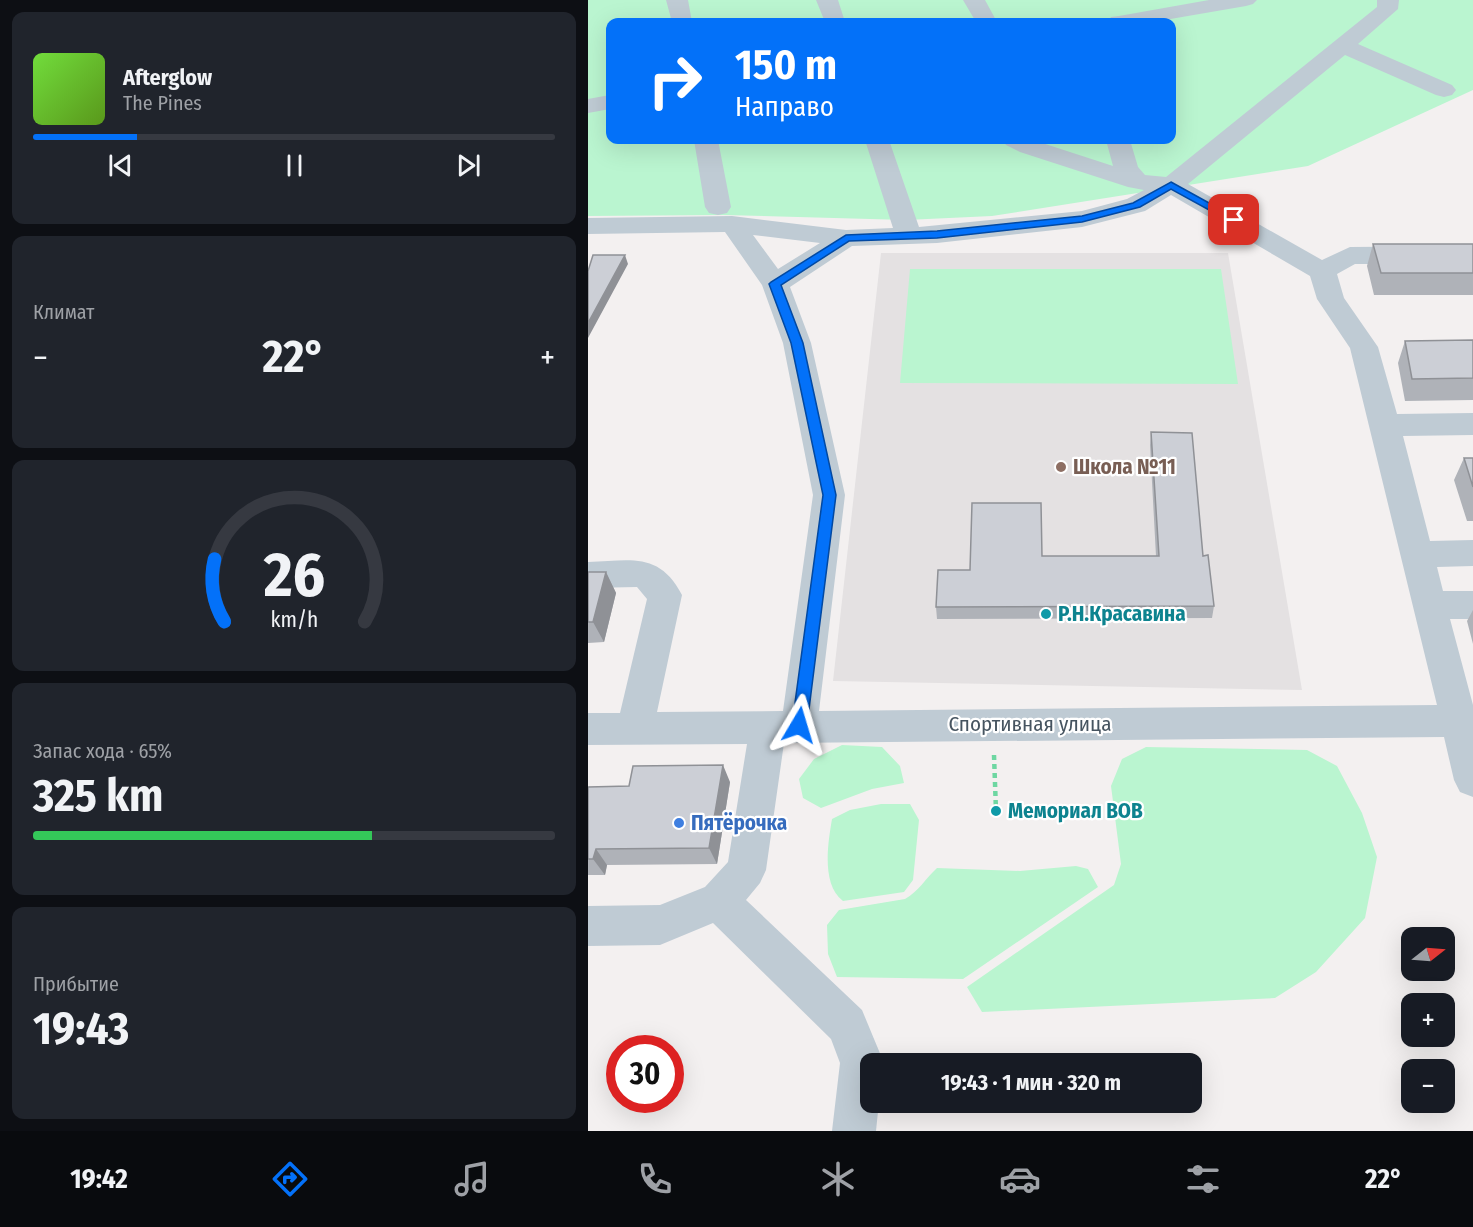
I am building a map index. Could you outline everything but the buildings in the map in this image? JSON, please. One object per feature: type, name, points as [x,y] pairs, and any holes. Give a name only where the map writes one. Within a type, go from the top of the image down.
[{"type":"street","points":[[677,0],[681,18]]},
{"type":"street","points":[[827,0],[834,18]]},
{"type":"street","points":[[974,0],[984,18]]},
{"type":"street","points":[[1142,18],[1246,0]]},
{"type":"street","points":[[588,226],[725,216],[846,238],[909,236],[1082,219],[1136,205],[1171,185],[1387,9],[1388,0]]},
{"type":"street","points":[[1342,45],[1444,90]]},
{"type":"street","points":[[588,106],[606,103]]},
{"type":"street","points":[[588,926],[660,925],[720,901],[746,870],[783,726],[829,495],[797,343],[775,284],[725,216],[707,144]]},
{"type":"street","points":[[879,144],[909,236]]},
{"type":"street","points":[[1023,144],[1137,182],[1171,185],[1322,271],[1331,299],[1364,347],[1430,605],[1466,721],[1473,777]]},
{"type":"street","points":[[1119,144],[1126,168],[1137,182]]},
{"type":"street","points":[[775,284],[846,238]]},
{"type":"street","points":[[1322,271],[1350,256],[1473,255]]},
{"type":"street","points":[[1385,425],[1473,424]]},
{"type":"street","points":[[1418,554],[1473,553]]},
{"type":"street","points":[[588,575],[645,574],[665,595],[635,728]]},
{"type":"street","points":[[1430,605],[1473,605]]},
{"type":"street","name":"Спортивная улица","points":[[588,729],[1466,721]]},
{"type":"street","points":[[720,901],[847,1025],[862,1063],[854,1131]]},
{"type":"path","points":[[993,724],[996,811]]},
{"type":"shaded area","name":"Школа №11","points":[[881,253],[1228,253],[1302,690],[833,681]]},
{"type":"green space","points":[[588,0],[1473,0],[1473,90],[1308,166],[992,216],[906,220],[723,215],[588,216]]},
{"type":"green space","points":[[910,269],[1221,269],[1238,384],[900,383]]},
{"type":"green space","points":[[842,745],[882,747],[900,766],[904,783],[872,789],[821,808],[803,798],[799,779],[814,759]]},
{"type":"green space","points":[[1146,747],[1307,750],[1337,766],[1362,813],[1377,857],[1365,918],[1316,972],[1275,998],[982,1012],[967,987],[1114,885],[1121,864],[1111,786],[1122,759]]},
{"type":"green space","points":[[881,804],[910,804],[919,820],[913,880],[904,892],[843,901],[836,894],[829,874],[828,851],[832,819],[850,810]]},
{"type":"green space","points":[[1076,866],[1088,869],[1098,887],[963,979],[837,977],[828,954],[827,925],[839,910],[905,899],[918,889],[937,868],[1020,871]]},
{"type":"place","name":"Школа №11","points":[[1061,467]]},
{"type":"place","name":"Р.Н.Красавина","points":[[1046,614]]},
{"type":"place","name":"Мемориал ВОВ","points":[[996,811]]},
{"type":"place","name":"Пятёрочка","points":[[679,823]]},
{"type":"route","points":[[799,725],[829,495],[797,343],[775,284],[846,238],[937,235],[1082,219],[1136,205],[1171,185],[1234,220]]}]
